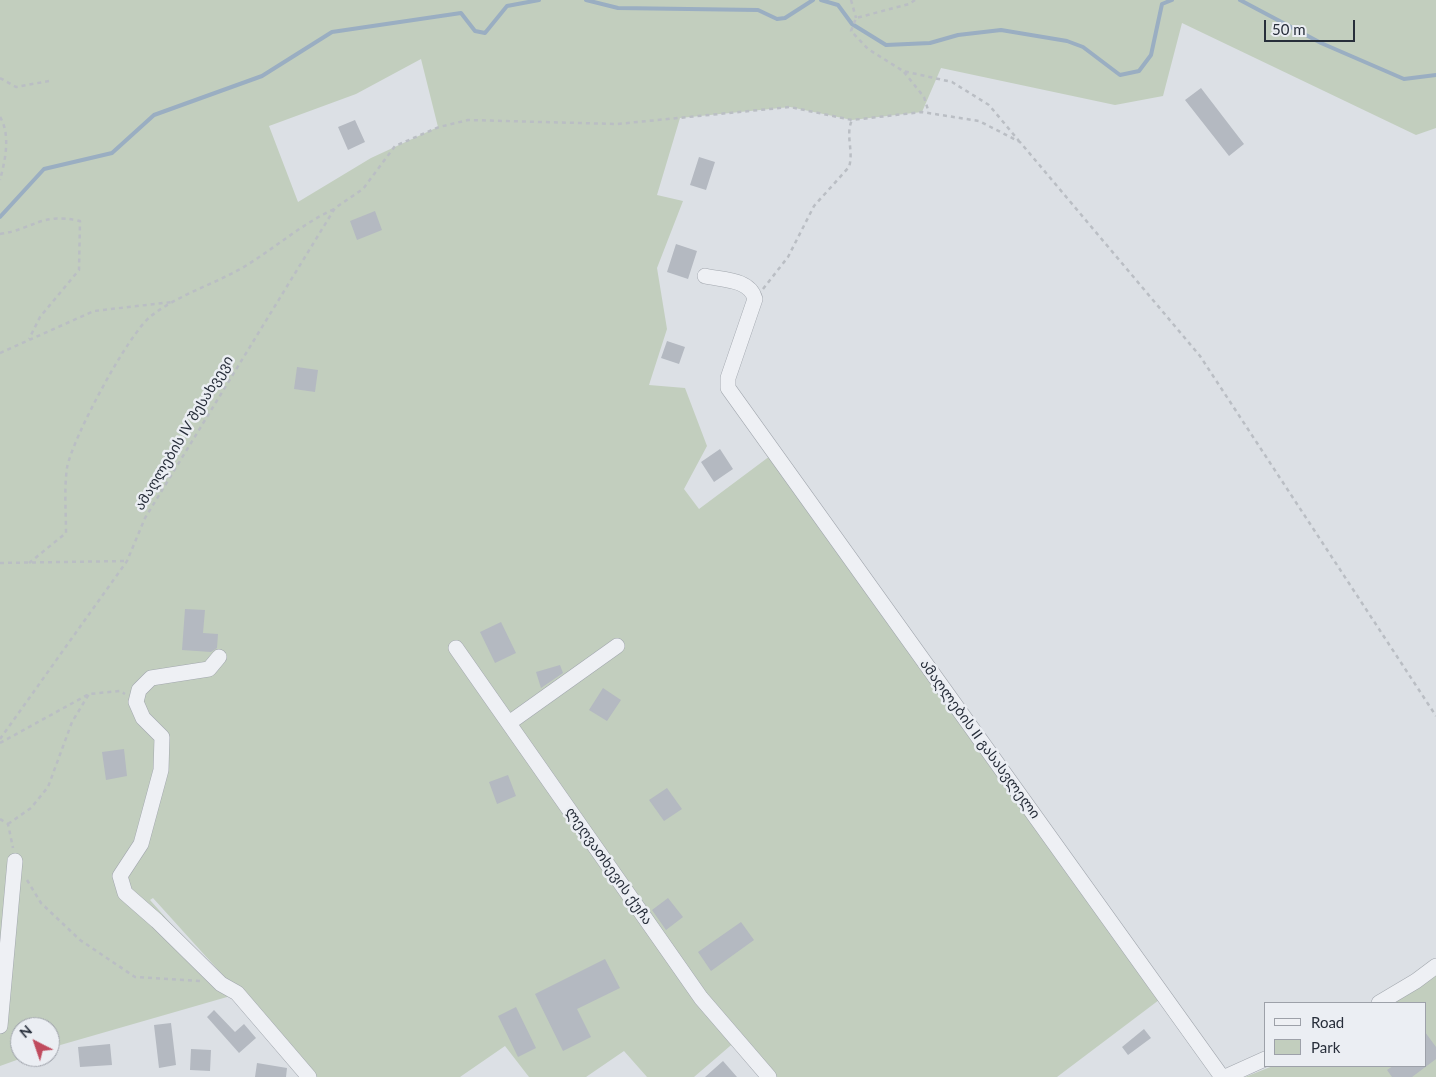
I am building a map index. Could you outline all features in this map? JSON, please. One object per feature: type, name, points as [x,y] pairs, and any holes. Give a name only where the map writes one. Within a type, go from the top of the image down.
[{"type":"street","points":[[705,276],[747,285],[753,290],[755,299]]},
{"type":"street","name":"ამაღლების II გასასვლელი","points":[[755,299],[728,378],[728,388],[1223,1077]]},
{"type":"street","points":[[509,723],[617,646]]},
{"type":"street","name":"ლეღვათხევის ქუჩა","points":[[456,648],[700,998],[769,1077]]},
{"type":"street","points":[[219,658],[209,669],[151,678],[139,690],[136,702],[143,718],[162,737],[161,770],[141,844],[120,876],[125,893],[157,921],[221,984],[237,994],[309,1077]]},
{"type":"street","points":[[0,1026],[15,860]]},
{"type":"street","points":[[1381,1002],[1416,981],[1436,966]]},
{"type":"street","points":[[1223,1077],[1264,1059]]},
{"type":"path","points":[[851,0],[856,18],[851,31],[868,49],[902,70],[952,82],[988,105],[1200,356],[1436,716]]},
{"type":"path","points":[[856,18],[909,4],[914,0]]},
{"type":"path","points":[[902,70],[924,97],[929,113]]},
{"type":"path","points":[[0,78],[16,87],[49,81]]},
{"type":"path","name":"ამაღლების IV შესახვევი","points":[[0,739],[126,561],[145,518],[335,208],[363,189],[395,146],[439,128],[468,120],[617,124],[790,107],[852,120]]},
{"type":"path","points":[[755,299],[788,257],[814,206],[840,180],[849,166],[851,160],[848,128],[852,120],[929,113],[979,121],[1020,142]]},
{"type":"path","points":[[0,117],[6,126],[5,156],[0,180]]},
{"type":"path","points":[[29,563],[66,533],[67,467],[92,407],[117,362],[149,318],[173,302],[242,268],[308,221],[335,208]]},
{"type":"path","points":[[0,234],[16,232],[43,219],[66,218],[80,221],[79,270],[40,317],[29,339]]},
{"type":"path","points":[[0,354],[29,339],[94,311],[173,302]]},
{"type":"path","points":[[0,562],[126,561]]},
{"type":"path","points":[[0,743],[89,694],[120,691],[136,702]]},
{"type":"path","points":[[8,824],[31,808],[48,788],[72,722],[89,694]]},
{"type":"path","points":[[0,819],[8,824],[15,860],[41,904],[80,940],[135,977],[180,978],[221,984]]},
{"type":"green space","points":[[0,0],[1436,0],[1436,128],[1416,135],[1182,23],[1163,96],[1115,105],[941,68],[922,112],[852,120],[790,107],[680,118],[657,195],[683,201],[657,268],[667,329],[649,385],[685,388],[707,446],[684,489],[699,509],[770,456],[1159,1000],[1057,1077],[769,1077],[737,1040],[694,1077],[647,1077],[624,1051],[586,1077],[529,1077],[505,1046],[460,1077],[315,1077],[153,898],[150,900],[234,995],[60,1045],[60,1017],[10,1017],[10,1062],[0,1066]],"holes":[[[421,59],[438,127],[371,158],[298,202],[269,126],[356,94]]]},
{"type":"green space","points":[[1436,972],[1436,1077],[1245,1077],[1270,1067],[1426,1067],[1426,1002],[1391,1002]]},
{"type":"building","points":[[1201,88],[1244,144],[1229,156],[1185,100]]},
{"type":"building","points":[[355,120],[365,142],[348,150],[338,127]]},
{"type":"building","points":[[699,157],[715,162],[706,190],[690,185]]},
{"type":"building","points":[[375,211],[382,230],[357,240],[350,221]]},
{"type":"building","points":[[676,244],[697,251],[688,279],[667,272]]},
{"type":"building","points":[[667,341],[685,347],[679,364],[661,358]]},
{"type":"building","points":[[297,367],[318,370],[315,392],[294,389]]},
{"type":"building","points":[[720,449],[733,469],[714,482],[701,462]]},
{"type":"building","points":[[185,609],[205,610],[203,633],[218,634],[217,648],[211,652],[182,650]]},
{"type":"building","points":[[501,622],[516,653],[495,663],[480,632]]},
{"type":"building","points":[[560,665],[563,673],[541,688],[536,672]]},
{"type":"building","points":[[603,688],[621,700],[607,721],[589,710]]},
{"type":"building","points":[[124,749],[127,776],[106,780],[102,752]]},
{"type":"building","points":[[508,775],[516,796],[497,804],[489,782]]},
{"type":"building","points":[[667,788],[682,809],[664,821],[649,800]]},
{"type":"building","points":[[668,898],[683,917],[666,930],[652,910]]},
{"type":"building","points":[[741,922],[754,940],[711,971],[698,952]]},
{"type":"building","points":[[605,959],[620,988],[577,1009],[591,1037],[563,1051],[535,994]]},
{"type":"building","points":[[516,1007],[536,1048],[518,1057],[498,1016]]},
{"type":"building","points":[[214,1010],[235,1032],[244,1024],[256,1038],[239,1053],[207,1017]]},
{"type":"building","points":[[171,1023],[176,1065],[159,1068],[154,1025]]},
{"type":"building","points":[[1144,1029],[1151,1038],[1128,1055],[1122,1047]]},
{"type":"building","points":[[1426,1033],[1436,1047],[1436,1059],[1426,1066]]},
{"type":"building","points":[[110,1044],[112,1065],[80,1067],[78,1047]]},
{"type":"building","points":[[191,1049],[211,1050],[210,1071],[190,1070]]},
{"type":"building","points":[[723,1061],[737,1077],[705,1077]]},
{"type":"building","points":[[257,1063],[287,1068],[286,1077],[255,1077]]},
{"type":"building","points":[[1392,1067],[1425,1067],[1412,1077],[1392,1077],[1387,1070]]},
{"type":"waterway","points":[[0,217],[44,169],[112,153],[154,115],[262,76],[332,32],[461,13],[475,31],[485,33],[507,6],[539,0]]},
{"type":"waterway","points":[[586,0],[618,8],[758,10],[777,19],[785,18],[813,0]]},
{"type":"waterway","points":[[821,0],[838,5],[852,24],[886,45],[930,43],[958,35],[1001,30],[1067,41],[1083,47],[1120,75],[1139,71],[1151,55],[1162,4],[1172,0]]},
{"type":"waterway","points":[[1240,0],[1321,43],[1404,79],[1436,75]]}]
